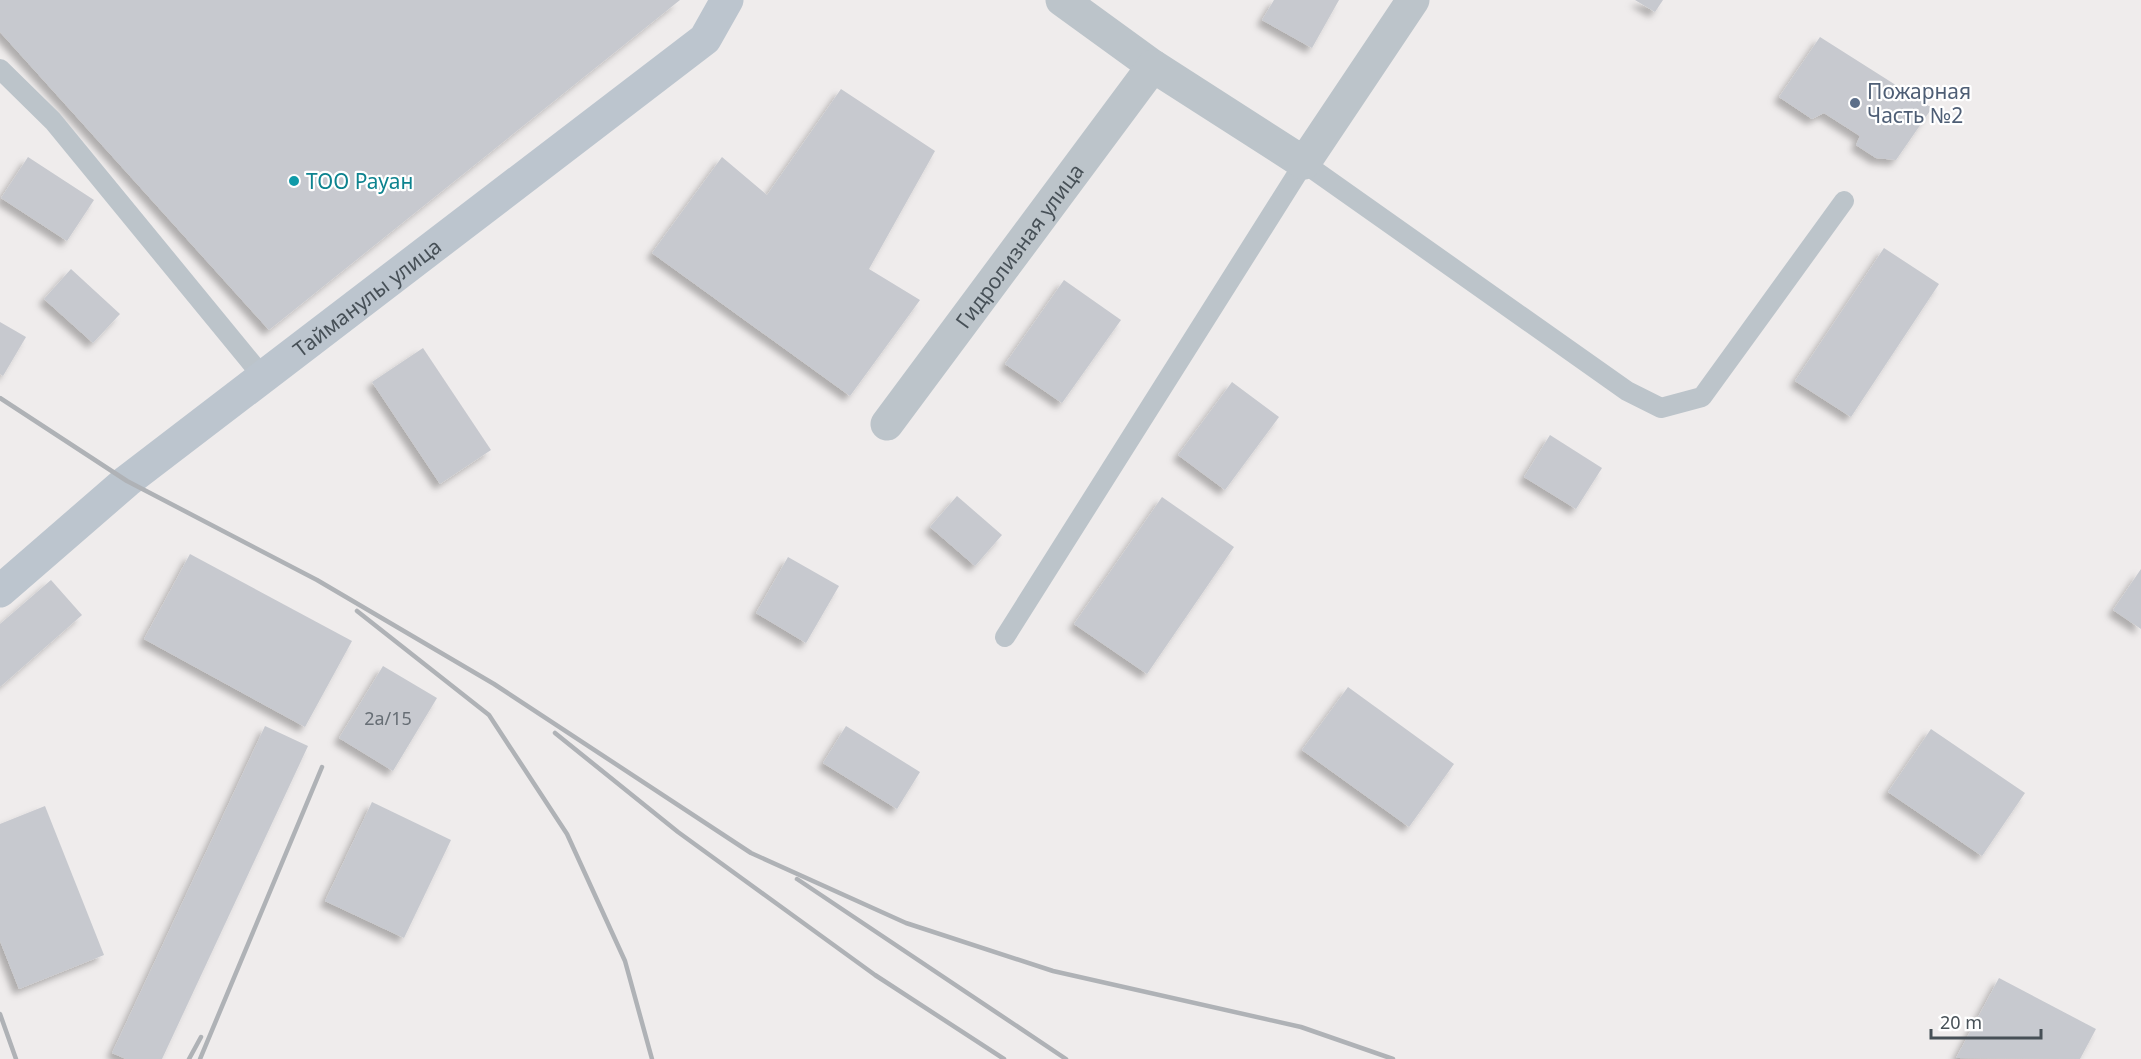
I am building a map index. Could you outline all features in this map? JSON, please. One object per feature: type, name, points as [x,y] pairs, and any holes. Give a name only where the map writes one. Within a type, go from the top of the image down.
[{"type":"street","name":"Тайманулы улица","points":[[0,591],[127,481],[705,39],[727,0]]},
{"type":"street","points":[[1062,0],[1153,66],[1304,163],[1413,0]]},
{"type":"street","name":"Гидролизная улица","points":[[887,424],[1153,66]]},
{"type":"lane","points":[[0,69],[53,121],[263,377]]},
{"type":"lane","points":[[1005,636],[1304,163],[1627,391],[1660,408],[1702,397],[1844,201]]},
{"type":"building","name":"ТОО Рауан","points":[[0,0],[680,0],[269,330],[0,32]]},
{"type":"building","points":[[1274,0],[1339,0],[1312,48],[1262,20]]},
{"type":"building","points":[[1635,0],[1663,0],[1655,12]]},
{"type":"building","name":"Пожарная Часть №2","points":[[1820,37],[1932,108],[1896,160],[1876,158],[1856,145],[1860,136],[1824,113],[1812,119],[1779,97]]},
{"type":"building","points":[[841,89],[935,151],[869,269],[920,300],[850,396],[652,253],[722,157],[767,195]]},
{"type":"building","points":[[28,157],[94,200],[67,241],[1,198]]},
{"type":"building","points":[[1884,248],[1939,284],[1851,417],[1795,381]]},
{"type":"building","points":[[71,269],[120,314],[93,343],[44,299]]},
{"type":"building","points":[[1064,280],[1121,320],[1062,403],[1005,364]]},
{"type":"building","points":[[0,322],[26,337],[3,376],[0,374]]},
{"type":"building","points":[[423,348],[491,450],[440,484],[372,382]]},
{"type":"building","points":[[1232,382],[1279,417],[1225,490],[1178,455]]},
{"type":"building","points":[[1550,435],[1602,468],[1576,509],[1524,477]]},
{"type":"building","points":[[957,496],[1002,535],[975,566],[930,527]]},
{"type":"building","points":[[1162,497],[1234,547],[1147,674],[1074,624]]},
{"type":"building","points":[[190,554],[352,641],[305,727],[144,639]]},
{"type":"building","points":[[788,557],[839,586],[806,643],[756,613]]},
{"type":"building","points":[[2141,569],[2141,629],[2113,610]]},
{"type":"building","points":[[51,580],[82,615],[0,687],[0,624]]},
{"type":"building","points":[[383,666],[437,698],[393,771],[339,738]]},
{"type":"building","points":[[1348,687],[1454,764],[1409,827],[1302,750]]},
{"type":"building","points":[[265,726],[308,746],[162,1059],[126,1059],[112,1053]]},
{"type":"building","points":[[846,726],[920,772],[897,809],[823,763]]},
{"type":"building","points":[[1931,729],[2025,793],[1982,856],[1888,792]]},
{"type":"building","points":[[372,802],[451,840],[404,938],[325,901]]},
{"type":"building","points":[[45,806],[104,955],[19,989],[0,941],[0,824]]},
{"type":"building","points":[[1999,978],[2096,1029],[2080,1059],[1956,1058]]},
{"type":"railway","points":[[0,398],[127,481],[317,580],[494,684],[751,853],[906,923],[1053,971],[1301,1027],[1393,1059]]},
{"type":"railway","points":[[357,611],[489,715],[567,834],[625,961],[652,1059]]},
{"type":"railway","points":[[555,733],[678,832],[875,975],[1004,1059]]},
{"type":"railway","points":[[200,1059],[322,767]]},
{"type":"railway","points":[[797,879],[1066,1059]]},
{"type":"railway","points":[[0,1014],[16,1059]]},
{"type":"railway","points":[[189,1059],[201,1037]]},
{"type":"place","name":"Пожарная Часть №2","points":[[1855,103]]},
{"type":"place","name":"ТОО Рауан","points":[[294,181]]}]
